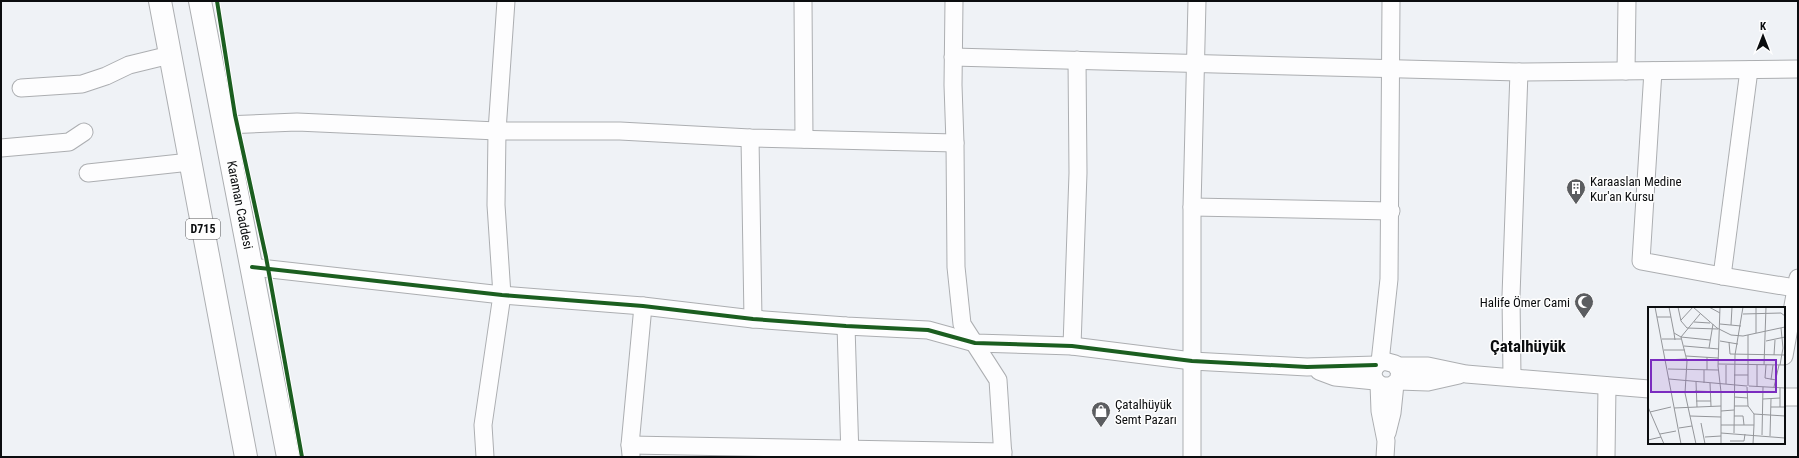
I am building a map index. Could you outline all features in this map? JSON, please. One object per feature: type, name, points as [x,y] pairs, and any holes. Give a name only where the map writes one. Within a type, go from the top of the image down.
[{"type":"highway","name":"D715","points":[[160,1],[246,457]]},
{"type":"highway","name":"Karaman Caddesi","points":[[200,1],[288,457]]},
{"type":"street","points":[[485,457],[484,425],[502,295],[496,205],[497,131],[506,1]]},
{"type":"street","points":[[803,1],[804,139]]},
{"type":"street","points":[[643,306],[631,451],[1003,454],[998,380],[962,324],[956,267],[953,57],[954,1]]},
{"type":"street","points":[[1192,457],[1192,207],[1197,1]]},
{"type":"street","points":[[1386,449],[1380,411],[1387,373],[1391,211],[1391,1]]},
{"type":"street","points":[[1626,71],[1627,1]]},
{"type":"street","points":[[21,88],[82,84],[106,76],[129,65],[170,55]]},
{"type":"street","points":[[953,57],[1392,67],[1519,72],[1798,69]]},
{"type":"street","points":[[1072,346],[1078,172],[1077,60]]},
{"type":"street","points":[[1652,70],[1641,261],[1722,276],[1797,283],[1785,352]]},
{"type":"street","points":[[1722,276],[1749,70]]},
{"type":"street","points":[[1512,376],[1512,296],[1519,72]]},
{"type":"street","points":[[224,125],[297,122],[497,131],[620,131],[750,138],[955,143]]},
{"type":"street","points":[[1,148],[69,142],[84,132]]},
{"type":"street","points":[[750,138],[753,319]]},
{"type":"street","points":[[88,173],[190,162]]},
{"type":"street","points":[[1192,207],[1391,211]]},
{"type":"street","points":[[252,267],[502,295],[643,306],[753,319],[928,330],[975,343],[1072,346],[1192,361],[1387,373],[1428,382],[1466,374],[1512,376],[1648,390]]},
{"type":"street","points":[[846,326],[850,453]]},
{"type":"street","points":[[1606,457],[1607,386]]},
{"type":"street","points":[[1785,397],[1798,397]]},
{"type":"cycle path","points":[[217,1],[235,115],[266,257],[302,457]]},
{"type":"cycle path","points":[[252,267],[502,295],[643,306],[753,319],[928,330],[975,343],[1072,346],[1192,361],[1307,367],[1376,365]]},
{"type":"place","name":"Karaaslan Medine Kur'an Kursu","points":[[1576,205]]},
{"type":"place","name":"Halife Ömer Cami","points":[[1584,319]]},
{"type":"place","name":"Çatalhüyük Semt Pazarı","points":[[1101,428]]},
{"type":"district","name":"Çatalhüyük","points":[[1528,346]]}]
